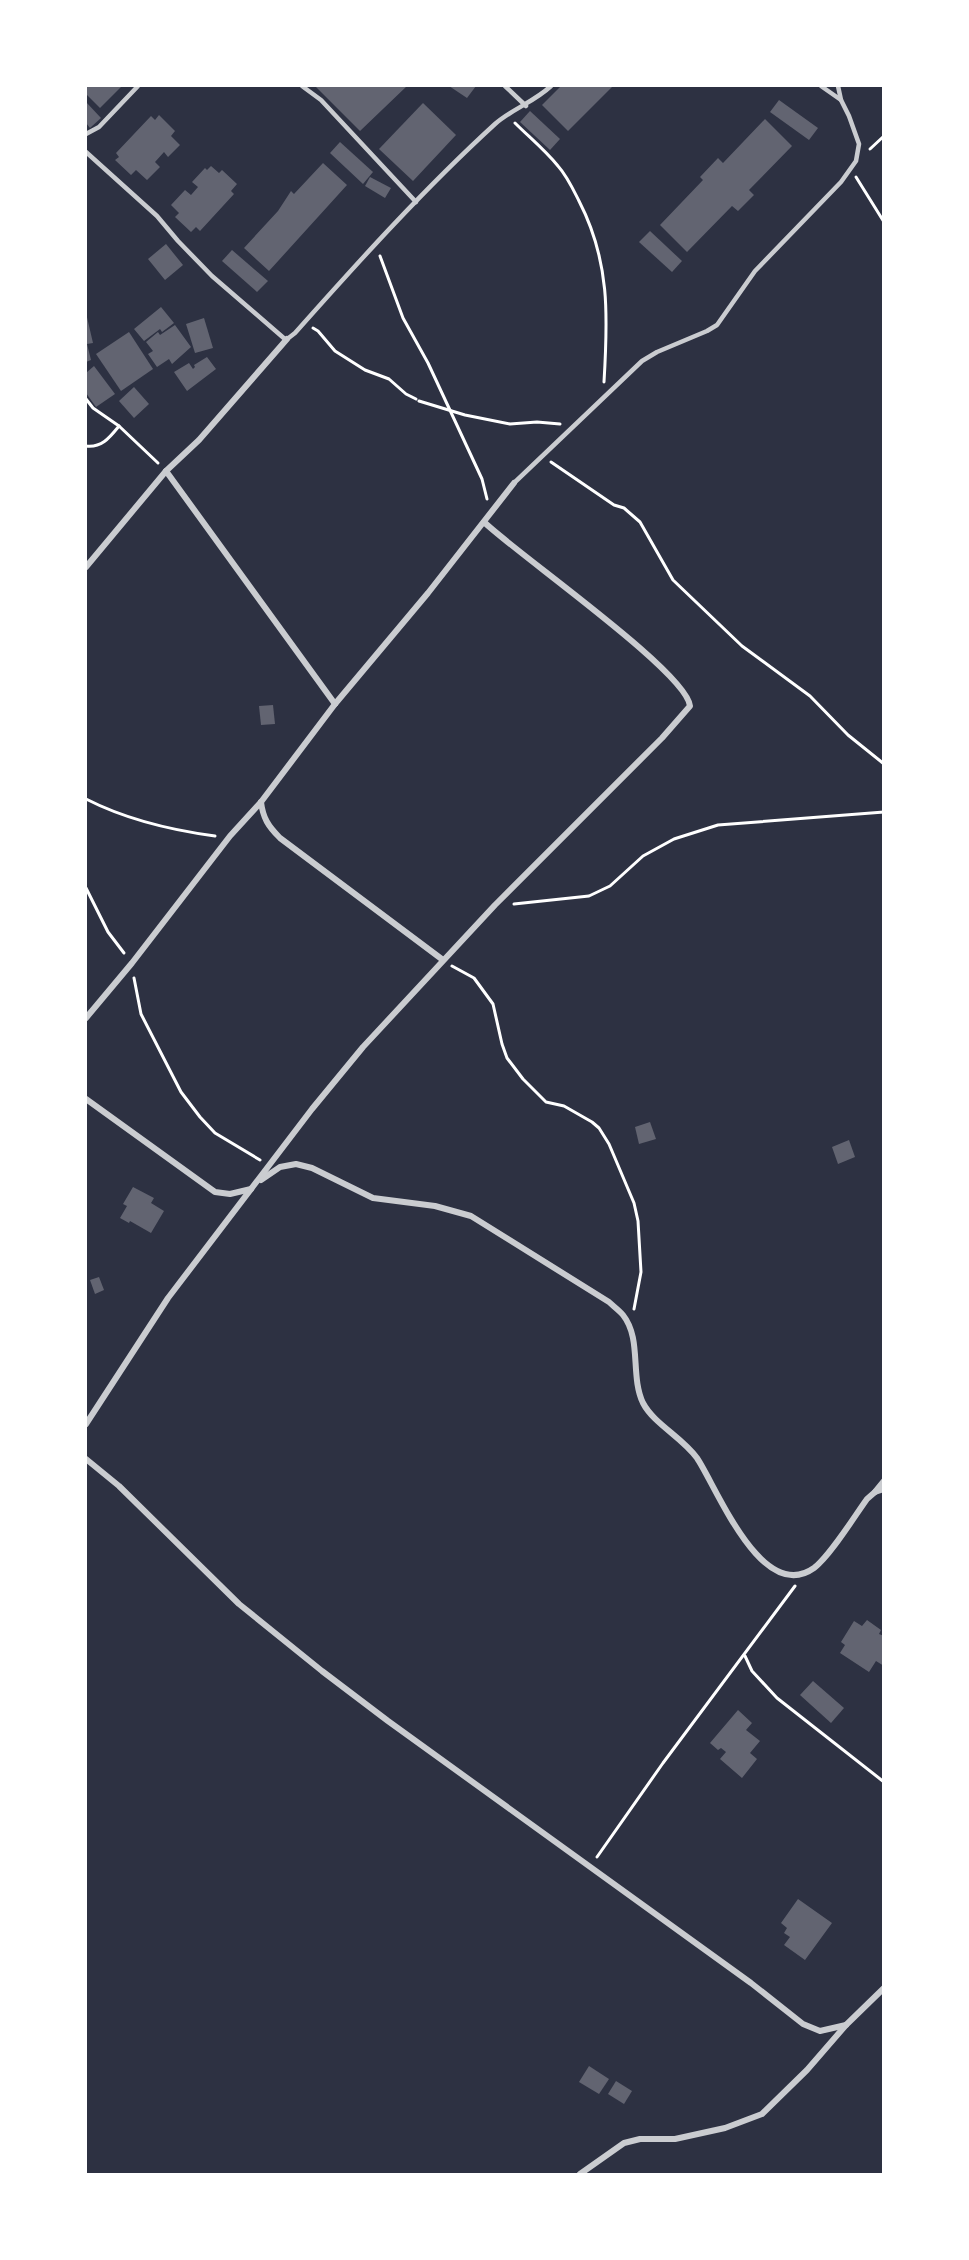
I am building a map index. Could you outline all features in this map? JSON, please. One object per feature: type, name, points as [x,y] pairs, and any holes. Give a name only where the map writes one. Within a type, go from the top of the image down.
[{"type":"street","points":[[86,567],[166,471],[199,440],[254,380],[287,339]]},
{"type":"street","points":[[166,471],[335,704]]},
{"type":"street","points":[[86,1018],[514,483]]},
{"type":"street","points":[[86,1424],[168,1298],[268,1166],[363,1047],[495,905],[689,709],[690,703],[685,692],[648,655],[484,522]]},
{"type":"street","points":[[261,802],[262,816],[267,825],[280,837],[443,960]]},
{"type":"street","points":[[86,1099],[215,1192],[230,1194],[251,1189],[280,1167],[296,1164],[312,1168],[373,1198],[435,1206],[471,1216],[509,1238],[549,1266],[592,1290],[623,1315],[630,1329],[635,1350],[635,1371],[643,1403],[651,1415],[687,1445],[698,1460],[740,1535],[753,1551],[775,1569],[789,1574],[802,1574],[815,1567],[884,1480]]},
{"type":"street","points":[[86,1459],[119,1486],[239,1604],[388,1721],[751,1983],[803,2024],[820,2031],[846,2025]]},
{"type":"street","points":[[875,1492],[884,1489]]},
{"type":"street","points":[[580,2175],[624,2143],[640,2139],[675,2139],[725,2127],[762,2114],[884,1988]]},
{"type":"lane","points":[[86,134],[99,127],[138,86]]},
{"type":"lane","points":[[302,86],[321,100],[416,202]]},
{"type":"lane","points":[[505,86],[526,106]]},
{"type":"lane","points":[[86,152],[157,216],[212,276],[272,329],[287,339],[416,202],[497,123],[526,106],[551,86]]},
{"type":"lane","points":[[821,86],[841,100]]},
{"type":"lane","points":[[514,483],[642,361],[717,325],[755,271],[841,182],[856,161],[859,144],[841,100],[838,86]]},
{"type":"path","points":[[507,116],[558,166],[565,176],[588,219],[598,247],[607,303],[603,396]]},
{"type":"path","points":[[851,169],[884,222]]},
{"type":"path","points":[[376,246],[403,318],[428,363],[482,479],[487,497],[484,522]]},
{"type":"path","points":[[295,333],[307,328],[315,329],[334,351],[373,374],[389,379],[406,394],[417,400],[510,424],[537,422],[576,424]]},
{"type":"path","points":[[86,399],[93,408],[119,426],[166,471]]},
{"type":"path","points":[[86,446],[99,445],[108,440],[119,426]]},
{"type":"path","points":[[541,456],[614,505],[634,515],[673,580],[728,633],[810,696],[848,735],[884,764]]},
{"type":"path","points":[[86,799],[109,811],[160,827],[219,836]]},
{"type":"path","points":[[495,905],[589,896],[610,886],[643,856],[674,839],[718,825],[884,812]]},
{"type":"path","points":[[86,888],[108,932],[132,963],[141,1014],[181,1092],[215,1133],[268,1166]]},
{"type":"path","points":[[443,960],[474,978],[493,1004],[507,1058],[523,1079],[546,1102],[564,1106],[592,1122],[599,1128],[609,1144],[634,1203],[638,1221],[641,1272],[630,1329]]},
{"type":"path","points":[[590,1867],[663,1763],[745,1656],[802,1574]]},
{"type":"path","points":[[745,1656],[752,1671],[777,1698],[884,1782]]},
{"type":"building","points":[[86,86],[122,86],[100,108],[86,94]]},
{"type":"building","points":[[315,86],[355,87],[407,86],[360,131]]},
{"type":"building","points":[[449,86],[476,86],[467,98]]},
{"type":"building","points":[[561,86],[613,86],[568,131],[542,105]]},
{"type":"building","points":[[779,100],[818,128],[809,140],[770,112]]},
{"type":"building","points":[[86,102],[101,118],[90,128],[86,123]]},
{"type":"building","points":[[423,103],[456,135],[413,181],[379,149]]},
{"type":"building","points":[[530,111],[560,139],[550,150],[520,122]]},
{"type":"building","points":[[159,115],[175,131],[171,136],[180,145],[168,157],[164,152],[155,162],[160,167],[147,180],[136,170],[131,175],[115,160],[119,157],[116,153],[151,116],[155,120]]},
{"type":"building","points":[[765,119],[792,146],[749,190],[754,195],[738,211],[732,206],[687,252],[660,225],[703,180],[700,177],[718,158],[723,163]]},
{"type":"building","points":[[340,142],[373,172],[363,184],[330,153]]},
{"type":"building","points":[[323,163],[347,185],[269,271],[244,248],[278,211],[291,191],[294,194]]},
{"type":"building","points":[[211,166],[219,173],[222,170],[237,184],[231,191],[234,194],[200,231],[196,227],[191,232],[175,217],[179,213],[171,205],[185,190],[191,195],[198,187],[192,182],[205,168],[207,170]]},
{"type":"building","points":[[370,177],[391,188],[385,198],[365,186]]},
{"type":"building","points":[[650,231],[682,261],[672,272],[639,242]]},
{"type":"building","points":[[166,244],[183,265],[165,280],[148,259]]},
{"type":"building","points":[[232,250],[268,281],[257,292],[222,261]]},
{"type":"building","points":[[161,307],[174,323],[162,332],[160,329],[144,341],[134,329]]},
{"type":"building","points":[[86,313],[93,343],[87,344],[91,360],[86,362]]},
{"type":"building","points":[[204,318],[213,348],[195,353],[186,324]]},
{"type":"building","points":[[175,325],[191,347],[172,364],[169,359],[157,367],[148,354],[153,351],[146,342],[158,332],[160,335]]},
{"type":"building","points":[[129,332],[153,369],[121,391],[96,354]]},
{"type":"building","points":[[207,357],[216,369],[187,391],[174,372],[189,363],[193,369],[194,365]]},
{"type":"building","points":[[94,366],[115,394],[96,407],[86,393],[86,373]]},
{"type":"building","points":[[134,387],[149,404],[134,418],[119,401]]},
{"type":"building","points":[[273,705],[275,724],[261,725],[259,706]]},
{"type":"building","points":[[650,1122],[656,1139],[639,1144],[635,1127]]},
{"type":"building","points":[[849,1140],[855,1157],[838,1164],[832,1147]]},
{"type":"building","points":[[133,1187],[154,1198],[151,1203],[164,1211],[151,1233],[120,1218],[127,1206],[123,1204]]},
{"type":"building","points":[[99,1277],[104,1290],[95,1294],[90,1280]]},
{"type":"building","points":[[867,1620],[881,1630],[879,1634],[884,1636],[884,1666],[876,1661],[869,1672],[840,1653],[845,1645],[841,1642],[854,1621],[862,1626]]},
{"type":"building","points":[[813,1681],[844,1708],[831,1723],[800,1695]]},
{"type":"building","points":[[738,1710],[752,1723],[746,1730],[760,1741],[750,1753],[757,1759],[742,1778],[720,1759],[726,1752],[721,1748],[718,1750],[710,1743]]},
{"type":"building","points":[[798,1899],[832,1923],[805,1960],[784,1945],[790,1937],[784,1933],[787,1928],[781,1923]]},
{"type":"building","points":[[589,2066],[609,2079],[599,2094],[579,2082]]},
{"type":"building","points":[[616,2081],[632,2091],[624,2104],[608,2094]]}]
